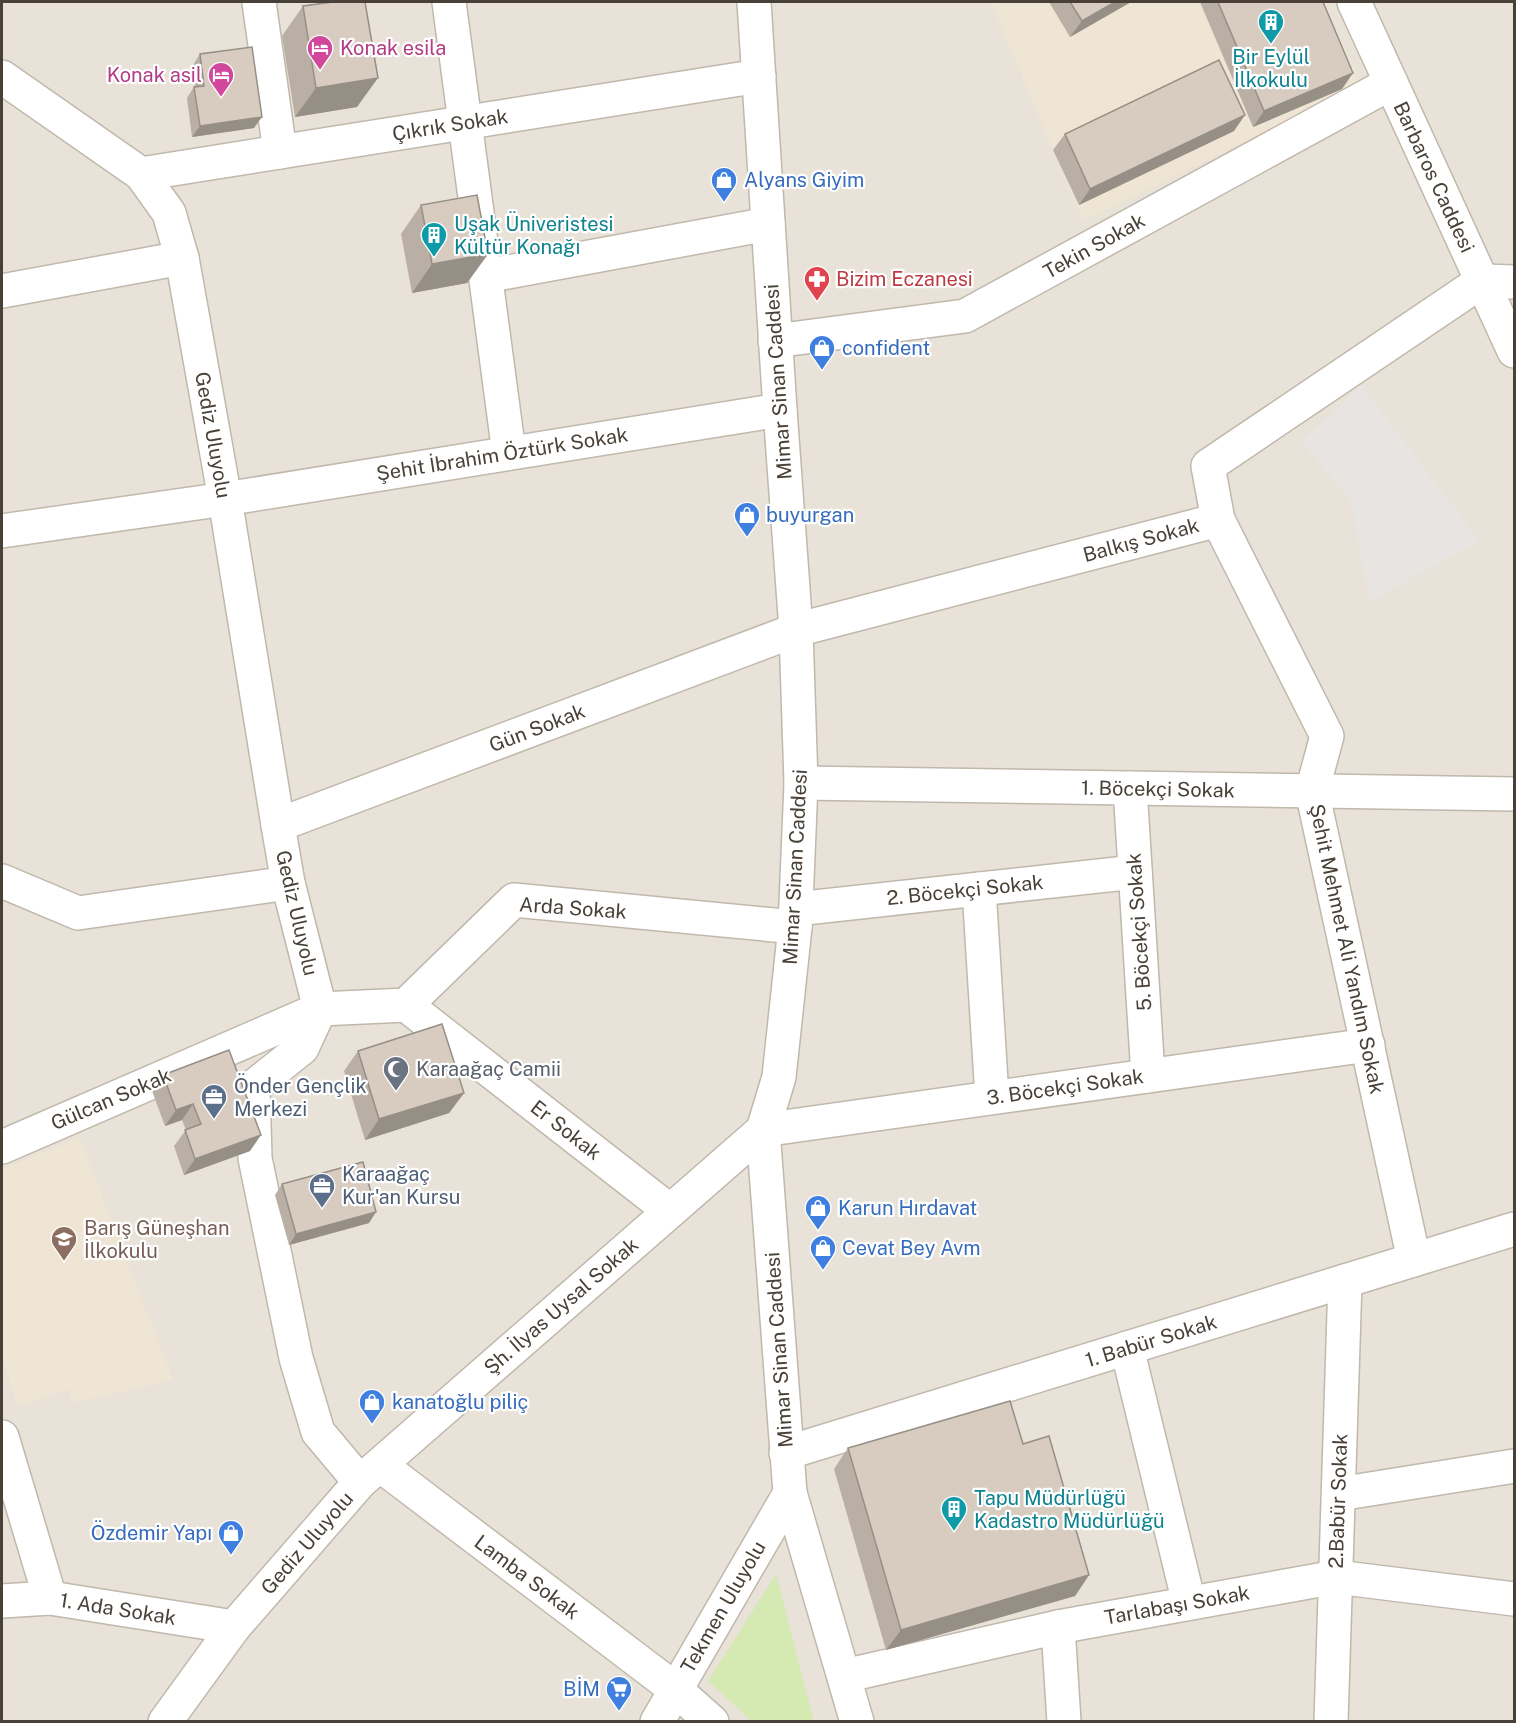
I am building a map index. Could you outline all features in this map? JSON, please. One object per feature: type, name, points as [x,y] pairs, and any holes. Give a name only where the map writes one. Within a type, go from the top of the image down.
[{"type":"street","points":[[260,2],[280,152]]},
{"type":"street","points":[[448,2],[509,453]]},
{"type":"street","name":"Mimar Sinan Caddesi","points":[[754,2],[796,630],[801,783],[796,918],[779,1077],[763,1130],[790,1494],[857,1722]]},
{"type":"street","name":"Barbaros Caddesi","points":[[1354,2],[1515,351]]},
{"type":"street","name":"Çıkrık Sokak","points":[[141,174],[759,76]]},
{"type":"street","name":"Gediz Uluyolu","points":[[2,77],[141,174],[169,213],[182,258],[225,499],[288,883],[320,1010],[302,1048],[253,1087],[255,1158],[296,1358],[318,1432],[370,1474],[234,1627],[167,1721]]},
{"type":"street","name":"Tekin Sokak","points":[[775,341],[965,316],[1391,83]]},
{"type":"street","points":[[486,276],[768,224]]},
{"type":"street","points":[[2,291],[182,258]]},
{"type":"street","points":[[1482,282],[1515,282]]},
{"type":"street","name":"Balkış Sokak","points":[[796,630],[1218,520],[1208,466],[1482,282]]},
{"type":"street","name":"Şehit İbrahim Öztürk Sokak","points":[[2,531],[225,499],[780,410]]},
{"type":"street","name":"Şehit Mehmet Ali Yandım Sokak","points":[[1218,520],[1327,736],[1312,791],[1414,1260]]},
{"type":"street","name":"Gün Sokak","points":[[278,825],[796,630]]},
{"type":"street","name":"1. Böcekçi Sokak","points":[[801,783],[1515,794]]},
{"type":"street","name":"5. Böcekçi Sokak","points":[[1130,788],[1148,1076]]},
{"type":"street","name":"2. Böcekçi Sokak","points":[[796,918],[979,889],[1135,872]]},
{"type":"street","points":[[2,881],[78,913],[288,883]]},
{"type":"street","points":[[979,889],[992,1097]]},
{"type":"street","name":"Arda Sokak","points":[[406,1005],[514,900],[796,918]]},
{"type":"street","points":[[320,1010],[406,1005]]},
{"type":"street","name":"Er Sokak","points":[[406,1005],[670,1211]]},
{"type":"street","name":"Gülcan Sokak","points":[[2,1147],[320,1010]]},
{"type":"street","name":"3. Böcekçi Sokak","points":[[763,1130],[1368,1046]]},
{"type":"street","name":"Şh. İlyas Uysal Sokak","points":[[370,1474],[763,1130]]},
{"type":"street","name":"1. Babür Sokak","points":[[786,1453],[1515,1229]]},
{"type":"street","name":"2.Babür Sokak","points":[[1331,1722],[1345,1281]]},
{"type":"street","points":[[1127,1348],[1189,1603]]},
{"type":"street","points":[[2,1437],[50,1598]]},
{"type":"street","points":[[1339,1494],[1515,1466]]},
{"type":"street","name":"Lamba Sokak","points":[[370,1474],[675,1689],[712,1722]]},
{"type":"street","name":"Tekmen Uluyolu","points":[[657,1722],[790,1494]]},
{"type":"street","name":"Tarlabaşı Sokak","points":[[844,1676],[1058,1627],[1336,1577],[1515,1599]]},
{"type":"street","name":"1. Ada Sokak","points":[[2,1600],[50,1598],[234,1627]]},
{"type":"street","points":[[1058,1627],[1064,1722]]},
{"type":"shaded area","points":[[2,2],[1514,2],[1514,1721],[2,1721]]},
{"type":"shaded area","points":[[991,2],[1322,2],[1362,84],[1083,221]]},
{"type":"shaded area","points":[[1361,385],[1480,541],[1370,601],[1350,499],[1301,442]]},
{"type":"shaded area","name":"Barış Güneşhan İlkokulu","points":[[79,1137],[173,1380],[72,1403],[68,1389],[17,1407],[2,1355],[2,1170]]},
{"type":"green space","points":[[776,1574],[814,1721],[752,1721],[708,1681]]},
{"type":"building","points":[[333,2],[365,2],[378,78],[316,88],[303,6]]},
{"type":"building","points":[[1070,2],[1115,2],[1082,21]]},
{"type":"building","name":"Bir Eylül İlkokulu","points":[[1218,2],[1323,2],[1353,73],[1264,111]]},
{"type":"building","name":"Konak asil","points":[[252,47],[262,117],[200,126],[194,87],[204,86],[200,54]]},
{"type":"building","name":"Bir Eylül İlkokulu","points":[[1219,60],[1245,115],[1090,189],[1065,134]]},
{"type":"building","points":[[477,195],[488,254],[432,264],[421,205]]},
{"type":"building","name":"Karaağaç Camii","points":[[442,1024],[464,1093],[379,1119],[358,1051]]},
{"type":"building","points":[[229,1050],[261,1135],[195,1159],[185,1130],[201,1124],[193,1104],[176,1110],[163,1075]]},
{"type":"building","name":"Karaağaç Kur'an Kursu","points":[[363,1162],[376,1212],[296,1234],[282,1184]]},
{"type":"building","name":"Tapu Müdürlüğü Kadastro Müdürlüğü","points":[[1010,1401],[1023,1444],[1049,1436],[1089,1575],[901,1630],[848,1448]]},
{"type":"place","name":"Bir Eylül İlkokulu","points":[[1271,45]]},
{"type":"place","name":"Konak esila","points":[[320,71]]},
{"type":"place","name":"Konak asil","points":[[221,98]]},
{"type":"place","name":"Alyans Giyim","points":[[724,203]]},
{"type":"place","name":"Uşak Üniveristesi Kültür Konağı","points":[[434,258]]},
{"type":"place","name":"Bizim Eczanesi","points":[[817,302]]},
{"type":"place","name":"confident","points":[[822,371]]},
{"type":"place","name":"buyurgan","points":[[747,538]]},
{"type":"place","name":"Karaağaç Camii","points":[[396,1092]]},
{"type":"place","name":"Önder Gençlik Merkezi","points":[[214,1120]]},
{"type":"place","name":"Karaağaç Kur'an Kursu","points":[[322,1209]]},
{"type":"place","name":"Karun Hırdavat","points":[[818,1231]]},
{"type":"place","name":"Barış Güneşhan İlkokulu","points":[[64,1262]]},
{"type":"place","name":"Cevat Bey Avm","points":[[823,1271]]},
{"type":"place","name":"kanatoğlu piliç","points":[[372,1425]]},
{"type":"place","name":"Tapu Müdürlüğü Kadastro Müdürlüğü","points":[[954,1532]]},
{"type":"place","name":"Özdemir Yapı","points":[[231,1556]]},
{"type":"place","name":"BİM","points":[[619,1712]]}]
